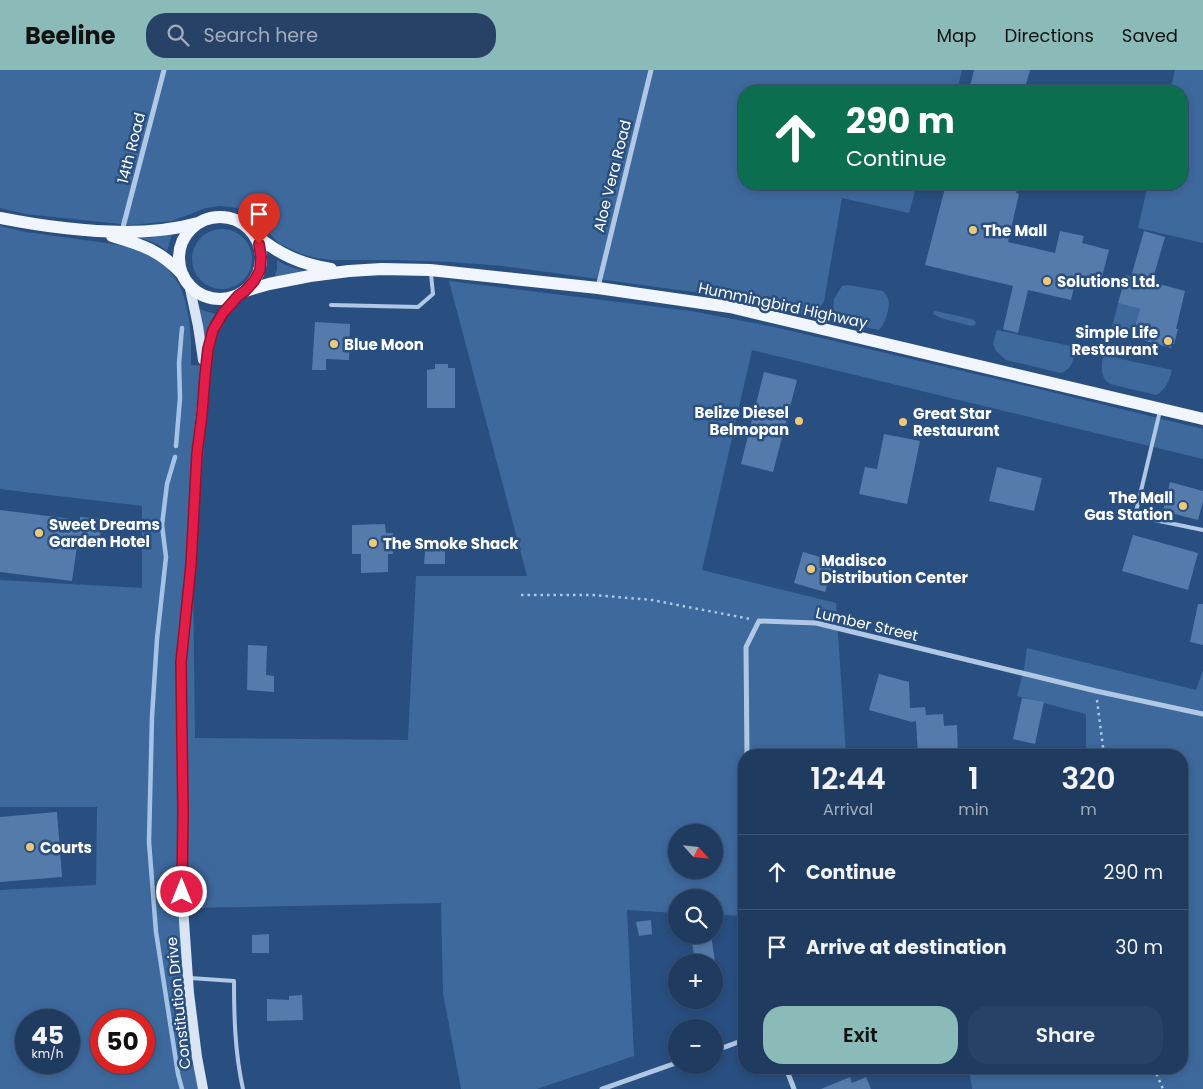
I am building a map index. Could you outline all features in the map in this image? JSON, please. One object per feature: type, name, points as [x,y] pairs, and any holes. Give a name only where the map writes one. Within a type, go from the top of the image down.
[{"type":"main road","points":[[0,218],[94,231],[122,232],[164,230],[217,218],[230,219],[242,224],[252,232],[259,244],[260,270],[254,281],[242,293],[225,299],[211,298],[199,293],[174,265],[161,255],[147,247],[94,231]]},
{"type":"main road","points":[[186,280],[180,263],[180,250],[185,238],[193,228],[204,221]]},
{"type":"main road","name":"Hummingbird Highway","points":[[252,232],[270,247],[284,255],[314,266],[349,270],[430,270],[598,288],[730,307],[1203,419]]},
{"type":"main road","name":"Hummingbird Highway","points":[[242,293],[291,280],[349,270]]},
{"type":"main road","name":"Constitution Drive","points":[[186,280],[198,326],[205,376]]},
{"type":"main road","name":"Constitution Drive","points":[[203,1089],[197,1057],[188,978],[182,892],[181,662],[191,565],[197,453],[208,349],[213,330],[223,313],[242,293]]},
{"type":"street","name":"14th Road","points":[[122,232],[164,70]]},
{"type":"street","name":"Aloe Vera Road","points":[[598,288],[651,70]]},
{"type":"street","name":"Lumber Street","points":[[759,621],[816,623],[1096,691],[1203,714]]},
{"type":"street","points":[[747,749],[746,647],[759,621]]},
{"type":"street","points":[[723,1047],[738,1042]]},
{"type":"street","points":[[602,1089],[668,1067]]},
{"type":"street","points":[[788,1074],[794,1089]]},
{"type":"lane","points":[[331,305],[418,307],[433,294],[430,270]]},
{"type":"lane","points":[[1161,408],[1135,516],[1203,530]]},
{"type":"lane","points":[[188,978],[234,981],[235,1040],[242,1089]]},
{"type":"path","points":[[521,595],[593,595],[652,600],[759,621]]},
{"type":"path","points":[[1096,691],[1103,749]]},
{"type":"path","points":[[1157,1074],[1163,1089]]},
{"type":"shaded area","points":[[0,70],[962,70],[958,85],[738,85],[738,190],[915,190],[909,213],[842,198],[824,301],[813,316],[694,292],[503,266],[451,262],[331,260],[317,258],[304,255],[280,244],[257,219],[244,210],[232,207],[206,208],[172,221],[130,225],[25,214],[0,208]]},
{"type":"shaded area","points":[[1175,70],[1203,70],[1203,243],[1138,228],[1147,190],[1188,190],[1188,85],[1171,85]]},
{"type":"shaded area","points":[[0,226],[26,232],[132,247],[161,262],[180,286],[185,300],[191,340],[191,365],[211,366],[193,574],[195,738],[408,740],[416,576],[527,576],[449,281],[691,311],[774,327],[1203,429],[1203,459],[752,350],[702,570],[836,603],[846,749],[738,749],[738,916],[723,915],[723,889],[668,889],[668,913],[627,910],[634,1056],[537,1089],[461,1089],[443,993],[441,903],[194,908],[183,893],[203,1089],[0,1089],[0,890],[96,885],[97,807],[0,807],[0,580],[142,588],[142,506],[0,489]]},
{"type":"shaded area","points":[[222,229],[239,234],[247,242],[252,259],[247,276],[239,284],[222,289],[205,284],[197,276],[192,259],[197,242],[205,234]]},
{"type":"shaded area","points":[[172,234],[167,251],[156,244],[137,237],[148,238]]},
{"type":"shaded area","points":[[277,260],[285,265],[303,271],[274,279]]},
{"type":"shaded area","points":[[848,285],[883,291],[887,296],[889,302],[888,311],[879,330],[841,322],[835,318],[833,312],[834,299],[842,286]]},
{"type":"shaded area","points":[[1118,303],[1140,309],[1132,337],[1111,331]]},
{"type":"shaded area","points":[[199,309],[215,314],[203,342]]},
{"type":"shaded area","points":[[934,311],[972,319],[976,322],[975,325],[971,326],[941,318],[933,314]]},
{"type":"shaded area","points":[[997,330],[1075,347],[1071,366],[1061,373],[1006,360],[996,351],[993,344]]},
{"type":"shaded area","points":[[1103,355],[1172,370],[1170,378],[1167,385],[1156,395],[1110,384],[1106,381],[1103,374]]},
{"type":"shaded area","points":[[1027,648],[1196,690],[1203,670],[1203,1089],[972,1089],[970,1074],[1188,1074],[1188,749],[1086,749],[1086,714],[1017,696]]},
{"type":"building","points":[[974,70],[1030,70],[1026,85],[970,85]]},
{"type":"building","points":[[944,190],[1017,190],[1016,193],[1019,194],[1008,242],[1055,253],[1060,231],[1084,236],[1082,243],[1109,250],[1100,284],[1076,279],[1071,300],[1028,290],[1018,333],[1003,329],[1013,286],[925,265]]},
{"type":"building","points":[[1144,231],[1165,237],[1152,282],[1185,291],[1176,329],[1178,329],[1171,348],[1132,337],[1140,309],[1118,303],[1126,275],[1131,277]]},
{"type":"building","name":"Blue Moon","points":[[315,322],[350,324],[349,360],[326,359],[326,370],[312,370]]},
{"type":"building","points":[[435,364],[448,364],[448,368],[455,368],[455,408],[427,408],[427,370],[435,369]]},
{"type":"building","points":[[764,372],[797,380],[773,472],[741,464]]},
{"type":"building","points":[[884,434],[920,441],[907,504],[859,494],[865,467],[877,469]]},
{"type":"building","points":[[997,467],[1042,478],[1034,511],[989,501]]},
{"type":"building","name":"The Mall Gas Station","points":[[1170,482],[1203,491],[1203,501],[1198,520],[1163,511]]},
{"type":"building","name":"Sweet Dreams Garden Hotel","points":[[0,510],[80,520],[80,517],[103,519],[98,547],[77,546],[72,581],[0,572]]},
{"type":"building","name":"The Smoke Shack","points":[[385,524],[386,533],[393,533],[393,554],[388,554],[388,572],[361,573],[361,554],[352,554],[352,525]]},
{"type":"building","points":[[1133,535],[1198,553],[1188,590],[1122,571]]},
{"type":"building","points":[[426,541],[445,541],[445,564],[424,564]]},
{"type":"building","points":[[803,552],[834,561],[825,592],[794,583]]},
{"type":"building","points":[[1198,604],[1203,604],[1203,645],[1190,642]]},
{"type":"building","points":[[248,645],[267,646],[266,675],[274,676],[274,692],[247,690]]},
{"type":"building","points":[[879,674],[909,682],[910,708],[925,707],[926,715],[943,714],[944,726],[957,725],[958,749],[918,749],[916,721],[912,722],[869,710]]},
{"type":"building","points":[[1022,698],[1044,702],[1035,744],[1013,739]]},
{"type":"building","name":"Courts","points":[[57,812],[62,877],[0,882],[0,817]]},
{"type":"building","points":[[651,920],[652,934],[639,936],[636,922]]},
{"type":"building","points":[[269,934],[269,953],[252,953],[252,935]]},
{"type":"building","points":[[692,944],[712,944],[714,954],[694,954]]},
{"type":"building","points":[[302,995],[303,1020],[267,1021],[267,999],[289,1000],[289,996]]},
{"type":"building","points":[[850,1077],[852,1083],[866,1077],[871,1089],[821,1089]]},
{"type":"waterway","points":[[176,446],[180,398],[179,363],[182,328]]},
{"type":"waterway","points":[[175,457],[167,484],[162,525],[166,557],[157,639],[152,717],[149,842],[156,932],[182,1089]]},
{"type":"place","name":"The Mall","points":[[973,230]]},
{"type":"place","name":"Solutions Ltd.","points":[[1047,281]]},
{"type":"place","name":"Simple Life Restaurant","points":[[1168,341]]},
{"type":"place","name":"Blue Moon","points":[[334,344]]},
{"type":"place","name":"Belize Diesel Belmopan","points":[[799,421]]},
{"type":"place","name":"Great Star Restaurant","points":[[903,422]]},
{"type":"place","name":"The Mall Gas Station","points":[[1183,506]]},
{"type":"place","name":"Sweet Dreams Garden Hotel","points":[[39,533]]},
{"type":"place","name":"The Smoke Shack","points":[[373,543]]},
{"type":"place","name":"Madisco Distribution Center","points":[[811,569]]},
{"type":"place","name":"Courts","points":[[30,847]]},
{"type":"route","points":[[182,892],[181,662],[191,565],[197,453],[208,349],[213,330],[223,313],[254,281],[260,270],[259,244]]}]
